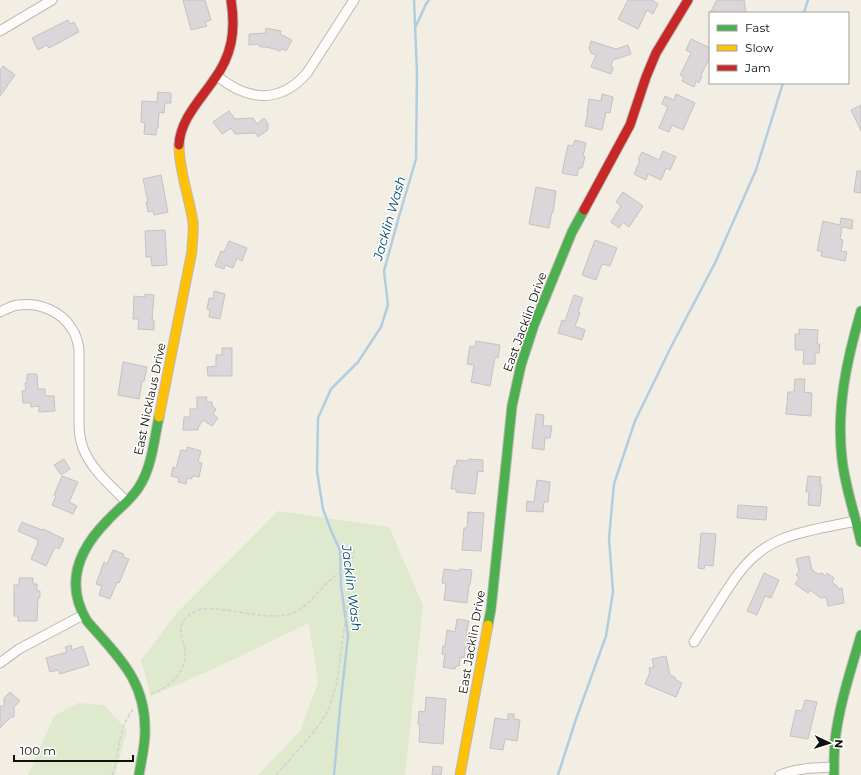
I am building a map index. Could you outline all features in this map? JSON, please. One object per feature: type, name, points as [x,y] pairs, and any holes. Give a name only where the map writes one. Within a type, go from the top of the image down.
[{"type":"street","points":[[0,31],[52,0]]},
{"type":"street","name":"East Nicklaus Drive","points":[[139,775],[145,727],[137,688],[133,678],[126,668],[83,615],[76,591],[77,568],[81,555],[98,529],[138,487],[143,479],[152,453],[192,251],[193,225],[180,160],[179,141],[185,121],[194,106],[217,76],[229,52],[233,38],[234,23],[231,0]]},
{"type":"street","points":[[217,76],[237,89],[249,94],[278,94],[289,89],[300,81],[307,73],[354,0]]},
{"type":"street","name":"East Jacklin Drive","points":[[460,775],[491,609],[512,406],[515,385],[523,357],[566,247],[630,125],[646,77],[656,53],[688,0]]},
{"type":"street","points":[[0,312],[18,305],[35,305],[44,307],[57,313],[73,330],[77,338],[79,350],[79,423],[82,446],[86,456],[96,470],[126,501]]},
{"type":"street","points":[[861,311],[848,358],[843,386],[840,433],[842,459],[847,487],[861,542]]},
{"type":"street","points":[[694,642],[735,577],[750,560],[768,546],[782,539],[856,521]]},
{"type":"street","points":[[0,663],[19,649],[83,615]]},
{"type":"street","points":[[780,775],[799,769],[834,771],[834,741],[837,723],[861,635]]},
{"type":"path","points":[[348,548],[352,549],[354,553],[345,573],[344,557],[348,548]]},
{"type":"path","points":[[112,775],[117,760],[124,724],[135,705],[145,696],[167,686],[180,673],[185,658],[180,630],[185,618],[201,609],[214,609],[276,616],[295,613],[302,609],[328,581],[345,573]]},
{"type":"path","points":[[276,775],[319,725],[330,706],[337,682],[350,586],[350,577],[345,573]]},
{"type":"green space","points":[[278,511],[389,527],[423,605],[405,775],[258,775],[300,731],[318,683],[309,623],[211,670],[151,696],[141,660],[176,614]]},
{"type":"green space","points":[[78,703],[104,705],[127,730],[115,775],[28,775],[54,716]]},
{"type":"building","points":[[183,0],[205,0],[211,20],[205,22],[207,26],[191,30]]},
{"type":"building","points":[[628,0],[652,0],[658,4],[653,14],[647,10],[638,29],[618,19]]},
{"type":"building","points":[[717,0],[744,0],[746,12],[711,12]]},
{"type":"building","points":[[68,20],[70,24],[74,22],[79,32],[49,48],[47,45],[38,50],[32,38]]},
{"type":"building","points":[[266,28],[281,31],[280,34],[292,40],[286,51],[283,49],[279,51],[260,47],[258,44],[249,45],[249,34],[265,33]]},
{"type":"building","points":[[691,39],[709,48],[709,59],[701,75],[702,76],[699,83],[696,81],[694,87],[682,81],[684,77],[680,75],[691,53],[686,50]]},
{"type":"building","points":[[591,41],[616,49],[628,45],[631,54],[613,60],[611,65],[613,69],[611,74],[591,67],[596,55],[591,53],[589,48]]},
{"type":"building","points":[[3,66],[15,75],[0,96],[0,70]]},
{"type":"building","points":[[158,92],[171,93],[171,103],[165,103],[164,113],[159,112],[156,135],[144,134],[145,123],[141,122],[142,101],[157,102]]},
{"type":"building","points":[[602,94],[613,97],[610,113],[606,112],[602,130],[585,126],[589,99],[601,101]]},
{"type":"building","points":[[676,94],[695,103],[683,130],[672,125],[669,132],[659,128],[668,107],[662,104],[665,96],[674,100]]},
{"type":"building","points":[[861,105],[861,131],[851,110]]},
{"type":"building","points":[[229,111],[235,119],[253,118],[257,124],[264,118],[268,124],[268,130],[258,137],[256,133],[235,134],[231,128],[222,134],[213,122]]},
{"type":"building","points":[[575,140],[586,143],[583,156],[585,157],[582,168],[579,168],[577,176],[562,173],[568,145],[573,146]]},
{"type":"building","points":[[663,151],[676,157],[670,170],[666,168],[661,180],[648,174],[646,180],[634,174],[642,152],[659,160]]},
{"type":"building","points":[[857,171],[861,171],[861,193],[854,192]]},
{"type":"building","points":[[161,175],[168,212],[154,215],[153,211],[148,212],[146,202],[148,202],[143,179]]},
{"type":"building","points":[[536,187],[556,191],[549,228],[529,224]]},
{"type":"building","points":[[623,192],[643,206],[629,227],[623,222],[619,228],[611,222],[621,206],[616,202]]},
{"type":"building","points":[[841,218],[853,220],[852,229],[842,227],[840,239],[843,240],[841,251],[847,252],[845,261],[821,256],[822,251],[817,251],[823,221],[840,225]]},
{"type":"building","points":[[165,230],[167,265],[152,266],[151,257],[146,257],[145,231]]},
{"type":"building","points":[[595,240],[617,248],[610,266],[602,264],[596,280],[582,275]]},
{"type":"building","points":[[229,241],[247,248],[242,261],[237,258],[233,268],[225,265],[224,269],[215,266],[221,251],[224,252]]},
{"type":"building","points":[[214,291],[225,294],[220,319],[209,317],[210,310],[207,309],[209,298],[213,299]]},
{"type":"building","points":[[145,294],[154,295],[152,320],[154,320],[154,330],[138,329],[139,319],[133,319],[134,296],[145,297]]},
{"type":"building","points":[[574,295],[583,298],[578,312],[580,313],[575,326],[585,330],[582,340],[558,333],[562,320],[565,321]]},
{"type":"building","points":[[799,329],[818,330],[817,344],[820,344],[819,353],[815,353],[815,364],[803,364],[804,350],[795,350],[795,334],[799,334]]},
{"type":"building","points":[[476,341],[500,345],[498,358],[495,357],[490,386],[471,382],[474,365],[467,364],[470,346],[475,347]]},
{"type":"building","points":[[222,348],[232,348],[232,376],[208,376],[207,367],[216,366],[216,355],[222,355]]},
{"type":"building","points":[[123,362],[147,367],[144,381],[142,381],[139,399],[118,395]]},
{"type":"building","points":[[27,374],[37,374],[38,389],[45,389],[45,396],[54,396],[55,411],[39,412],[39,406],[31,407],[31,403],[23,403],[22,391],[26,390],[25,383],[27,383]]},
{"type":"building","points":[[795,379],[805,379],[804,392],[812,393],[811,416],[786,414],[788,392],[794,392]]},
{"type":"building","points":[[197,397],[207,397],[206,402],[212,402],[212,406],[216,409],[213,414],[218,418],[212,426],[203,420],[198,430],[183,430],[184,417],[190,417],[190,409],[197,409]]},
{"type":"building","points":[[536,414],[544,415],[543,426],[552,426],[550,438],[545,438],[544,450],[532,448]]},
{"type":"building","points":[[187,447],[201,451],[198,462],[202,463],[199,477],[192,476],[192,479],[187,478],[186,484],[178,482],[179,478],[171,476],[173,467],[176,468],[181,450],[187,451]]},
{"type":"building","points":[[64,459],[70,469],[61,475],[54,465]]},
{"type":"building","points":[[469,459],[483,460],[483,472],[478,471],[475,494],[456,492],[456,489],[451,489],[454,466],[456,466],[457,460],[468,461]]},
{"type":"building","points":[[62,476],[78,482],[69,502],[77,506],[73,514],[52,505],[56,496],[54,495]]},
{"type":"building","points":[[808,476],[821,477],[820,485],[822,485],[820,506],[808,505],[809,492],[806,492]]},
{"type":"building","points":[[537,480],[550,482],[548,502],[544,502],[543,512],[526,511],[527,501],[534,502]]},
{"type":"building","points":[[738,505],[767,507],[766,520],[737,518]]},
{"type":"building","points":[[468,512],[484,513],[481,551],[462,550],[464,528],[467,528]]},
{"type":"building","points":[[22,522],[42,530],[43,529],[64,539],[59,549],[55,547],[46,566],[31,559],[38,540],[18,531]]},
{"type":"building","points":[[701,533],[716,534],[713,566],[705,565],[704,569],[698,568]]},
{"type":"building","points":[[113,550],[124,554],[123,557],[129,559],[119,583],[117,582],[110,599],[99,595],[102,586],[96,584],[104,562],[107,564]]},
{"type":"building","points":[[809,556],[812,570],[818,574],[822,573],[825,576],[827,573],[834,578],[832,582],[838,589],[842,588],[844,603],[828,606],[826,597],[821,598],[810,590],[808,593],[795,584],[799,578],[796,575],[799,571],[796,559]]},
{"type":"building","points":[[444,569],[459,571],[460,569],[472,570],[467,603],[444,600],[446,584],[442,583]]},
{"type":"building","points":[[764,573],[779,580],[771,598],[765,596],[757,615],[747,611]]},
{"type":"building","points":[[19,578],[33,578],[33,584],[37,584],[37,591],[40,591],[40,598],[38,598],[37,621],[18,621],[18,616],[14,616],[14,585],[19,585]]},
{"type":"building","points":[[457,619],[469,621],[466,635],[469,635],[464,658],[460,657],[459,666],[456,666],[455,669],[443,667],[445,654],[442,654],[443,646],[445,646],[447,630],[455,632]]},
{"type":"building","points":[[71,645],[72,650],[83,646],[89,665],[60,674],[58,670],[50,672],[46,658],[67,652],[65,647]]},
{"type":"building","points":[[666,656],[670,675],[682,683],[676,697],[645,684],[650,672],[649,668],[654,667],[652,659]]},
{"type":"building","points":[[10,692],[20,701],[14,707],[14,717],[11,717],[0,728],[0,706],[4,706],[4,698]]},
{"type":"building","points":[[426,697],[446,699],[443,744],[419,742],[419,711],[425,712]]},
{"type":"building","points":[[805,700],[817,702],[808,739],[790,736],[796,710],[802,711]]},
{"type":"building","points":[[508,714],[514,714],[514,719],[520,720],[517,741],[505,739],[503,750],[490,748],[495,718],[508,720]]},
{"type":"building","points":[[433,766],[442,767],[441,775],[432,775]]},
{"type":"waterway","name":"Jacklin Wash","points":[[334,775],[348,636],[341,586],[340,550],[323,509],[317,471],[318,418],[331,389],[358,362],[381,327],[388,305],[384,271],[416,159],[417,73],[414,0]]},
{"type":"waterway","points":[[415,28],[429,0]]},
{"type":"waterway","points":[[804,12],[808,0]]},
{"type":"waterway","points":[[558,775],[576,719],[606,636],[613,592],[609,538],[614,484],[635,421],[671,347],[715,263],[756,170],[783,84]]},
{"type":"traffic: fast","points":[[488,625],[491,609],[512,406],[521,365],[534,325],[572,232],[584,210]]},
{"type":"traffic: fast","points":[[861,311],[847,365],[840,421],[843,469],[861,542]]},
{"type":"traffic: fast","points":[[139,775],[144,749],[145,732],[141,698],[128,670],[87,621],[80,607],[76,593],[76,580],[78,567],[89,543],[98,531],[139,487],[147,471],[159,417]]},
{"type":"traffic: fast","points":[[834,775],[835,741],[839,714],[861,635]]},
{"type":"traffic: slow","points":[[159,417],[192,251],[193,222],[182,174],[179,145]]},
{"type":"traffic: slow","points":[[460,775],[488,625]]},
{"type":"traffic: jam","points":[[179,145],[180,136],[187,119],[225,62],[233,33],[231,0]]},
{"type":"traffic: jam","points":[[584,210],[630,125],[646,77],[656,53],[688,0]]}]
